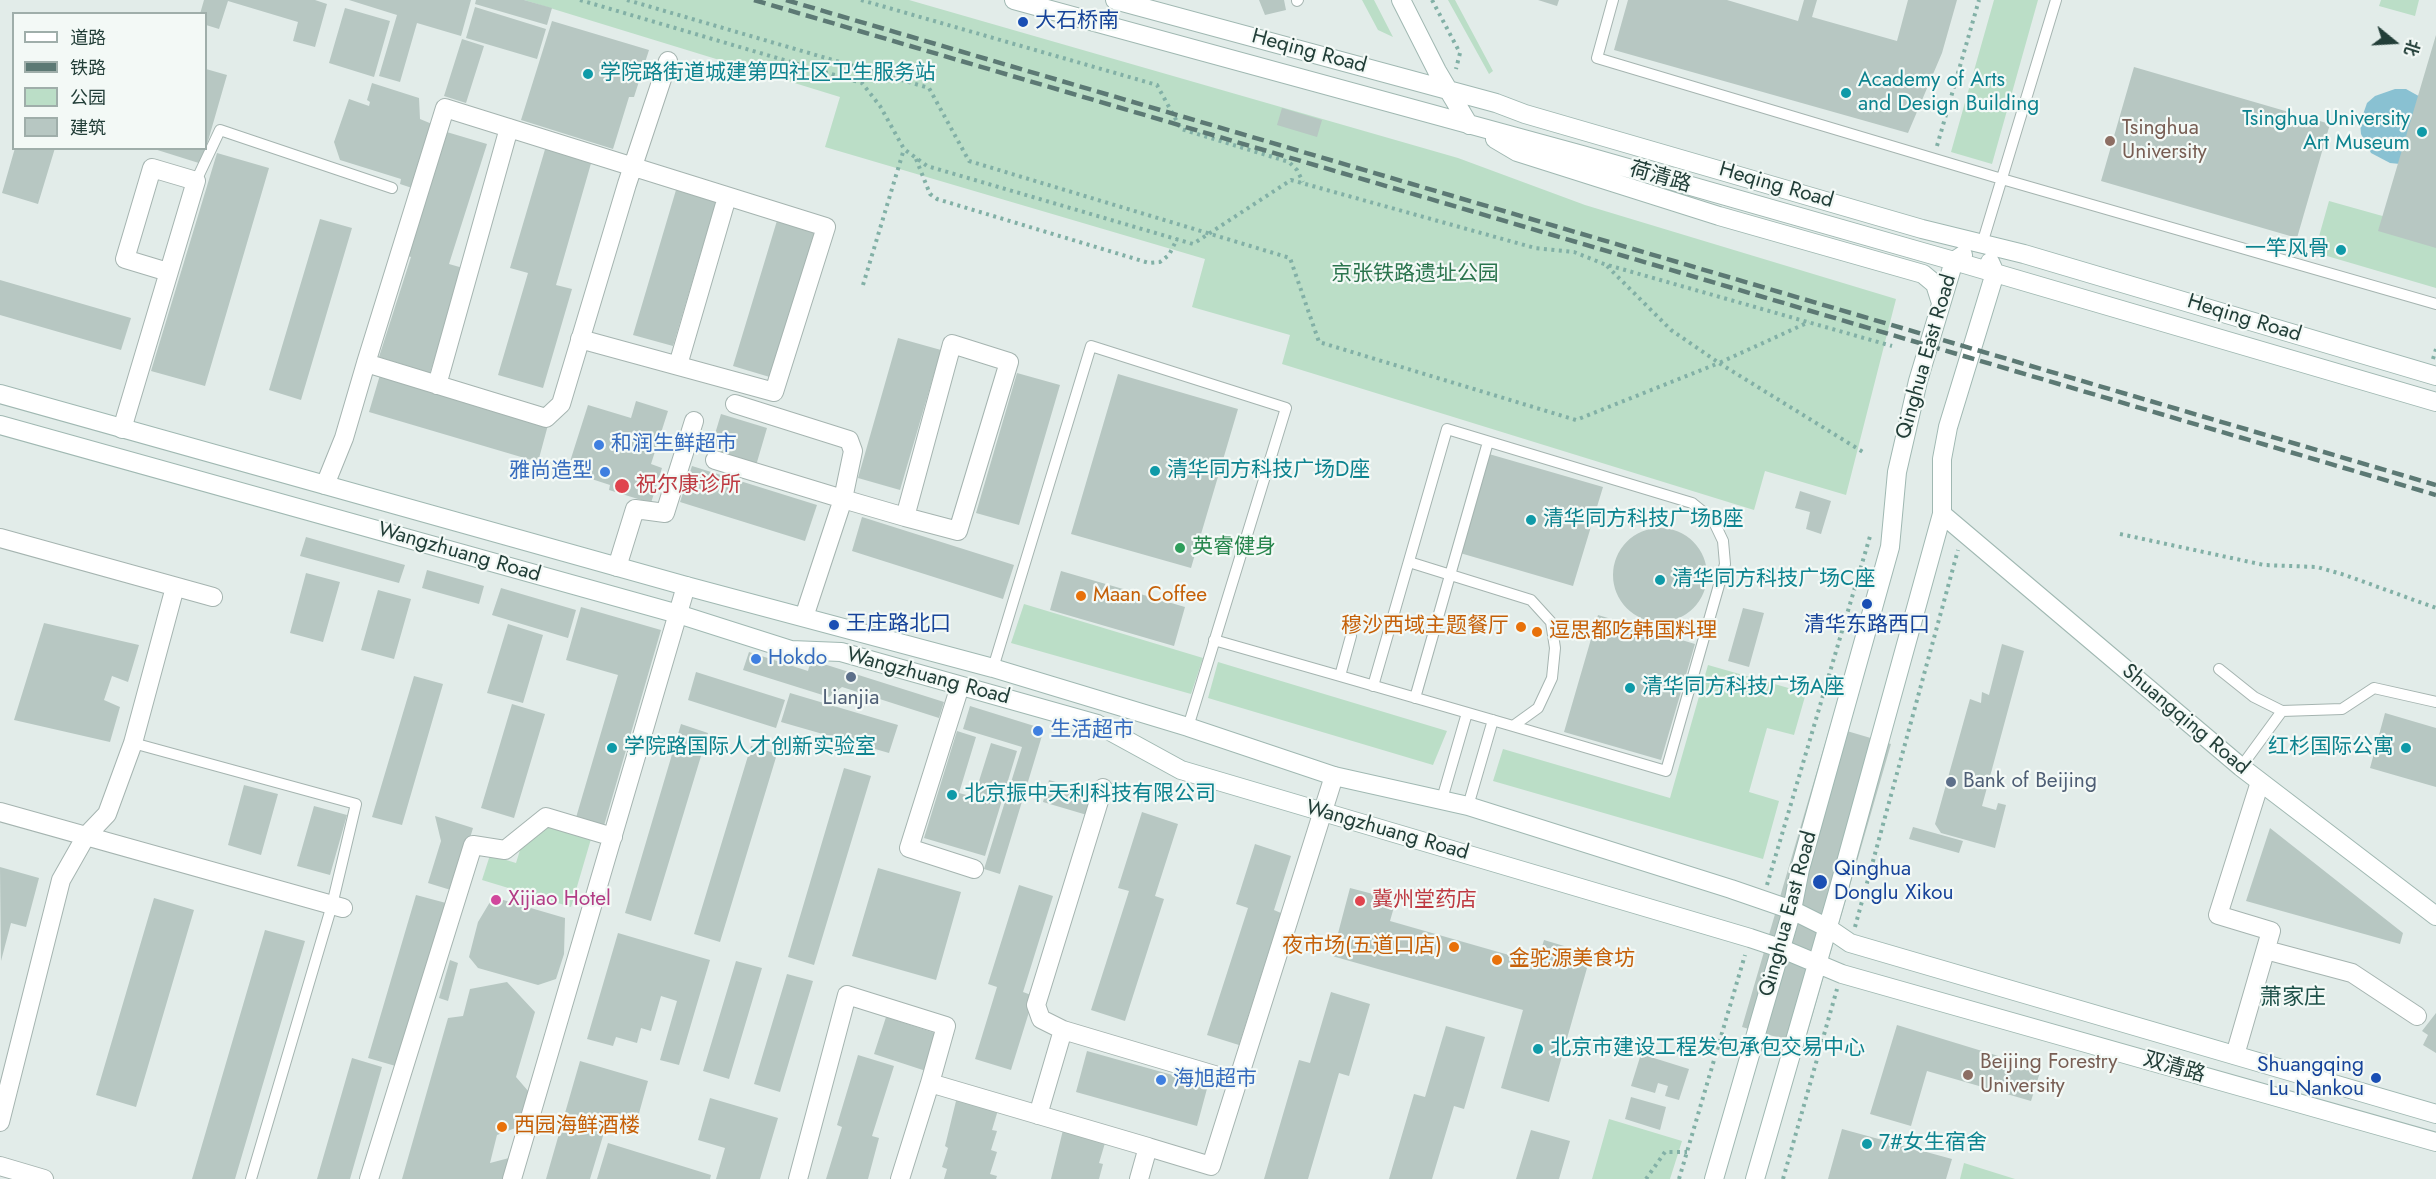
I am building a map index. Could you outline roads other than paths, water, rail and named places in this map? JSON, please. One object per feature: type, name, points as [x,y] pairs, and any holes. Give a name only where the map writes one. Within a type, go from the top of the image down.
[{"type":"main road","name":"Heqing Road","points":[[1014,0],[1469,125]]},
{"type":"main road","name":"Heqing Road","points":[[1115,0],[1449,90],[1536,117],[2024,254],[2436,376]]},
{"type":"main road","points":[[1401,0],[1437,71],[1469,125],[1517,152],[1719,216],[1923,274],[1935,284],[1941,303]]},
{"type":"main road","points":[[366,363],[546,418],[561,404],[632,167],[668,61]]},
{"type":"main road","points":[[325,485],[344,438],[445,108],[826,227],[774,392],[580,339]]},
{"type":"main road","name":"荷清路","points":[[1469,125],[1954,261]]},
{"type":"main road","points":[[437,385],[509,128]]},
{"type":"main road","points":[[122,429],[196,181],[152,168],[125,259],[168,272]]},
{"type":"main road","points":[[678,365],[727,197]]},
{"type":"main road","points":[[1982,244],[1995,273]]},
{"type":"main road","name":"Qinghua East Road","points":[[1714,1179],[1792,910],[1800,869],[1890,547],[1892,508],[1904,437],[1941,303],[1954,261],[1982,244]]},
{"type":"main road","name":"Heqing Road","points":[[1954,261],[2436,402]]},
{"type":"main road","name":"Qinghua East Road","points":[[1755,1179],[1818,964],[1942,514],[1942,459],[1948,427],[1995,273]]},
{"type":"main road","points":[[715,460],[904,517],[958,531],[1009,362],[952,344],[904,517]]},
{"type":"main road","name":"Wangzhuang Road","points":[[0,394],[617,567],[993,668],[1188,727],[1334,776],[1468,806],[1731,889],[1792,910],[1828,928]]},
{"type":"main road","points":[[735,404],[849,440],[853,451],[843,499],[804,617]]},
{"type":"main road","points":[[617,567],[635,509],[665,513],[694,421]]},
{"type":"main road","name":"Wangzhuang Road","points":[[0,425],[678,614],[791,650],[840,652],[1097,724],[1181,770],[1750,938],[1842,974]]},
{"type":"main road","name":"Shuangqing Road","points":[[1942,514],[2241,767],[2436,916]]},
{"type":"main road","points":[[0,538],[213,597]]},
{"type":"main road","points":[[0,1122],[61,880],[86,836],[107,814],[133,743],[175,586]]},
{"type":"main road","points":[[512,1179],[686,586]]},
{"type":"main road","points":[[960,686],[909,848],[974,869]]},
{"type":"main road","points":[[930,1083],[1211,1166],[1334,776]]},
{"type":"main road","points":[[2235,1055],[2271,931],[2218,915],[2260,782]]},
{"type":"main road","points":[[1103,788],[1036,1005],[1041,1019],[1063,1030],[1238,1082]]},
{"type":"main road","points":[[0,812],[338,907]]},
{"type":"main road","points":[[369,1179],[473,845],[505,850],[546,817],[613,837]]},
{"type":"main road","name":"双清路","points":[[1828,928],[1850,943],[2436,1114]]},
{"type":"main road","points":[[2266,950],[2352,973],[2417,1017]]},
{"type":"main road","name":"双清路","points":[[1842,974],[2436,1142]]},
{"type":"main road","points":[[798,1179],[847,995],[946,1026],[900,1179]]},
{"type":"main road","points":[[1038,1115],[1063,1030]]},
{"type":"main road","points":[[1139,1179],[1148,1147]]},
{"type":"main road","points":[[0,1166],[44,1179]]},
{"type":"lane","points":[[1613,0],[1597,58],[2003,179],[2436,304]]},
{"type":"lane","points":[[1982,244],[2056,0]]},
{"type":"lane","points":[[196,181],[220,130],[392,188]]},
{"type":"lane","points":[[993,668],[1091,346],[1286,408],[1188,727]]},
{"type":"lane","points":[[1214,640],[1666,771],[1725,564],[1723,541],[1713,520],[1692,503],[1447,429],[1373,686]]},
{"type":"lane","points":[[1415,698],[1488,442]]},
{"type":"lane","points":[[1409,562],[1531,600],[1551,621],[1555,648],[1552,678],[1538,708],[1513,726]]},
{"type":"lane","points":[[1340,676],[1351,636]]},
{"type":"lane","points":[[2220,669],[2254,697],[2282,711],[2342,709],[2374,688],[2436,702]]},
{"type":"lane","points":[[2241,767],[2282,711]]},
{"type":"lane","points":[[1442,799],[1467,713]]},
{"type":"lane","points":[[1468,806],[1493,720]]},
{"type":"lane","points":[[133,743],[356,804],[338,907],[251,1179]]},
{"type":"water","points":[[2395,89],[2406,89],[2424,99],[2400,164],[2390,163],[2371,153],[2361,134],[2360,123],[2367,103],[2375,96]]},
{"type":"railway","points":[[754,0],[2436,495]]},
{"type":"railway","points":[[786,0],[2436,485]]},
{"type":"place","name":"大石桥南","points":[[1023,22]]},
{"type":"place","name":"学院路街道城建第四社区卫生服务站","points":[[588,74]]},
{"type":"place","name":"Academy of Arts and Design Building","points":[[1846,93]]},
{"type":"place","name":"Tsinghua University Art Museum","points":[[2422,132]]},
{"type":"place","name":"Tsinghua University","points":[[2110,141]]},
{"type":"place","name":"一竿风骨","points":[[2341,250]]},
{"type":"place","name":"和润生鲜超市","points":[[599,445]]},
{"type":"place","name":"清华同方科技广场D座","points":[[1155,471]]},
{"type":"place","name":"雅尚造型","points":[[605,472]]},
{"type":"place","name":"祝尔康诊所","points":[[622,486]]},
{"type":"place","name":"清华同方科技广场B座","points":[[1531,520]]},
{"type":"place","name":"英睿健身","points":[[1180,548]]},
{"type":"place","name":"清华同方科技广场C座","points":[[1660,580]]},
{"type":"place","name":"Maan Coffee","points":[[1081,596]]},
{"type":"place","name":"清华东路西口","points":[[1867,604]]},
{"type":"place","name":"王庄路北口","points":[[834,625]]},
{"type":"place","name":"穆沙西域主题餐厅","points":[[1521,627]]},
{"type":"place","name":"逗思都吃韩国料理","points":[[1537,632]]},
{"type":"place","name":"Hokdo","points":[[756,659]]},
{"type":"place","name":"Lianjia","points":[[851,677]]},
{"type":"place","name":"清华同方科技广场A座","points":[[1630,688]]},
{"type":"place","name":"生活超市","points":[[1038,731]]},
{"type":"place","name":"学院路国际人才创新实验室","points":[[612,748]]},
{"type":"place","name":"红杉国际公寓","points":[[2406,748]]},
{"type":"place","name":"Bank of Beijing","points":[[1951,782]]},
{"type":"place","name":"北京振中天利科技有限公司","points":[[952,795]]},
{"type":"place","name":"Qinghua Donglu Xikou","points":[[1820,882]]},
{"type":"place","name":"Xijiao Hotel","points":[[496,900]]},
{"type":"place","name":"冀州堂药店","points":[[1360,901]]},
{"type":"place","name":"夜市场(五道口店)","points":[[1454,947]]},
{"type":"place","name":"金驼源美食坊","points":[[1497,960]]},
{"type":"place","name":"北京市建设工程发包承包交易中心","points":[[1538,1049]]},
{"type":"place","name":"Beijing Forestry University","points":[[1968,1075]]},
{"type":"place","name":"Shuangqing Lu Nankou","points":[[2376,1078]]},
{"type":"place","name":"海旭超市","points":[[1161,1080]]},
{"type":"place","name":"西园海鲜酒楼","points":[[502,1127]]},
{"type":"place","name":"7#女生宿舍","points":[[1867,1144]]},
{"type":"district","name":"萧家庄","points":[[2293,999]]},
{"type":"park label","name":"京张铁路遗址公园","points":[[1415,275]]}]
